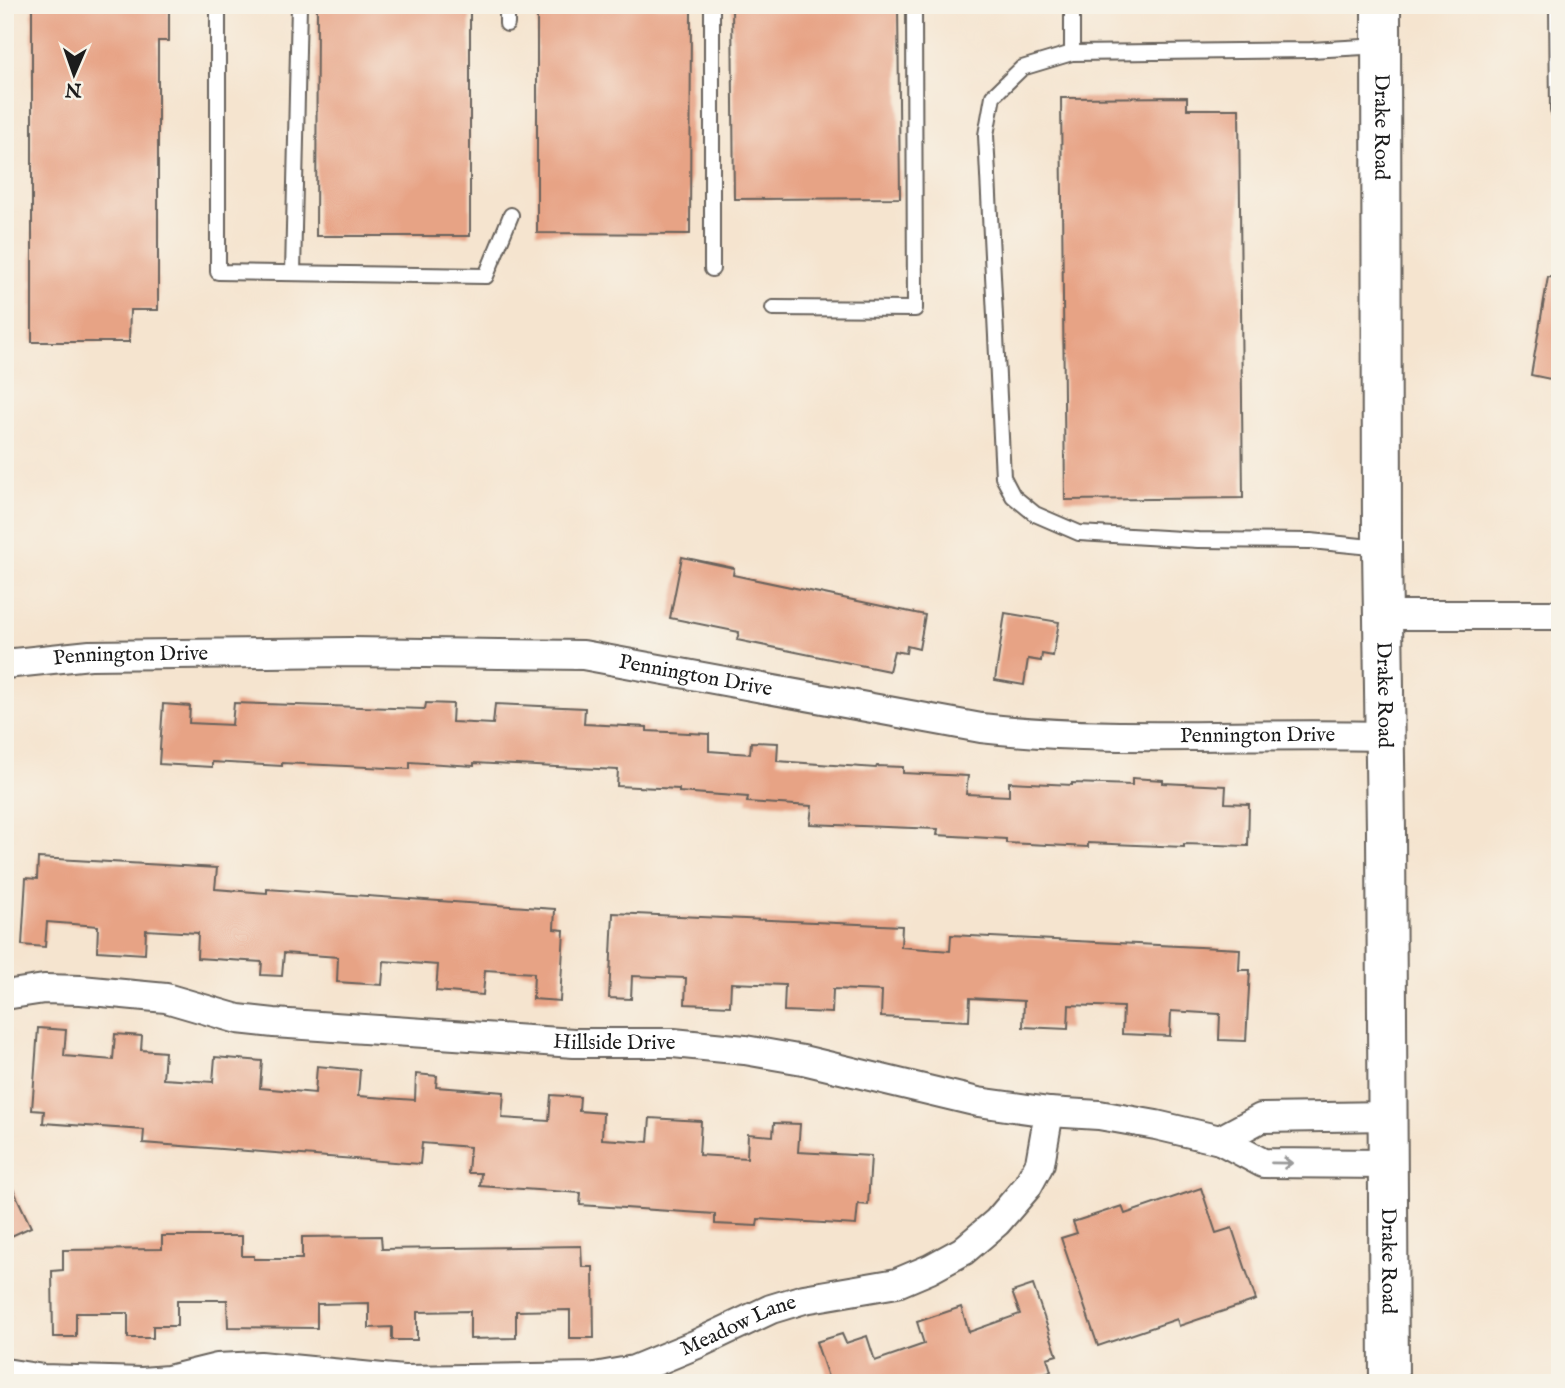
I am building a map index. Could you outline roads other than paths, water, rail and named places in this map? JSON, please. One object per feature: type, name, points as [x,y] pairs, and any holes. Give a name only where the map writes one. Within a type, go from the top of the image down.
[{"type":"street","name":"Drake Road","points":[[1381,5],[1382,548],[1389,1383]]},
{"type":"street","points":[[1383,615],[1560,615]]},
{"type":"street","name":"Pennington Drive","points":[[5,664],[90,655],[350,652],[583,655],[981,728],[1031,734],[1384,736]]},
{"type":"street","name":"Hillside Drive","points":[[5,995],[44,989],[80,990],[166,998],[238,1019],[274,1023],[575,1043],[673,1043],[745,1051],[803,1060],[978,1102],[1049,1112],[1099,1115],[1220,1140],[1263,1163],[1389,1164]]},
{"type":"street","name":"Meadow Lane","points":[[5,1373],[43,1380],[142,1382],[168,1380],[217,1368],[260,1366],[403,1380],[595,1377],[634,1370],[771,1310],[804,1299],[897,1283],[963,1251],[997,1222],[1027,1187],[1041,1163],[1049,1112]]},
{"type":"street","points":[[1220,1140],[1261,1118],[1388,1116]]},
{"type":"lane","points":[[218,5],[218,272],[486,276],[511,215]]},
{"type":"lane","points":[[293,273],[299,5]]},
{"type":"lane","points":[[507,5],[507,24]]},
{"type":"lane","points":[[712,5],[712,269]]},
{"type":"lane","points":[[773,309],[915,309],[914,5]]},
{"type":"lane","points":[[1072,5],[1072,53]]},
{"type":"lane","points":[[1557,5],[1558,111]]},
{"type":"lane","points":[[1381,46],[1311,50],[1072,53],[1022,68],[993,96],[986,135],[1003,477],[1013,496],[1035,514],[1079,533],[1198,540],[1311,541],[1382,548]]}]
